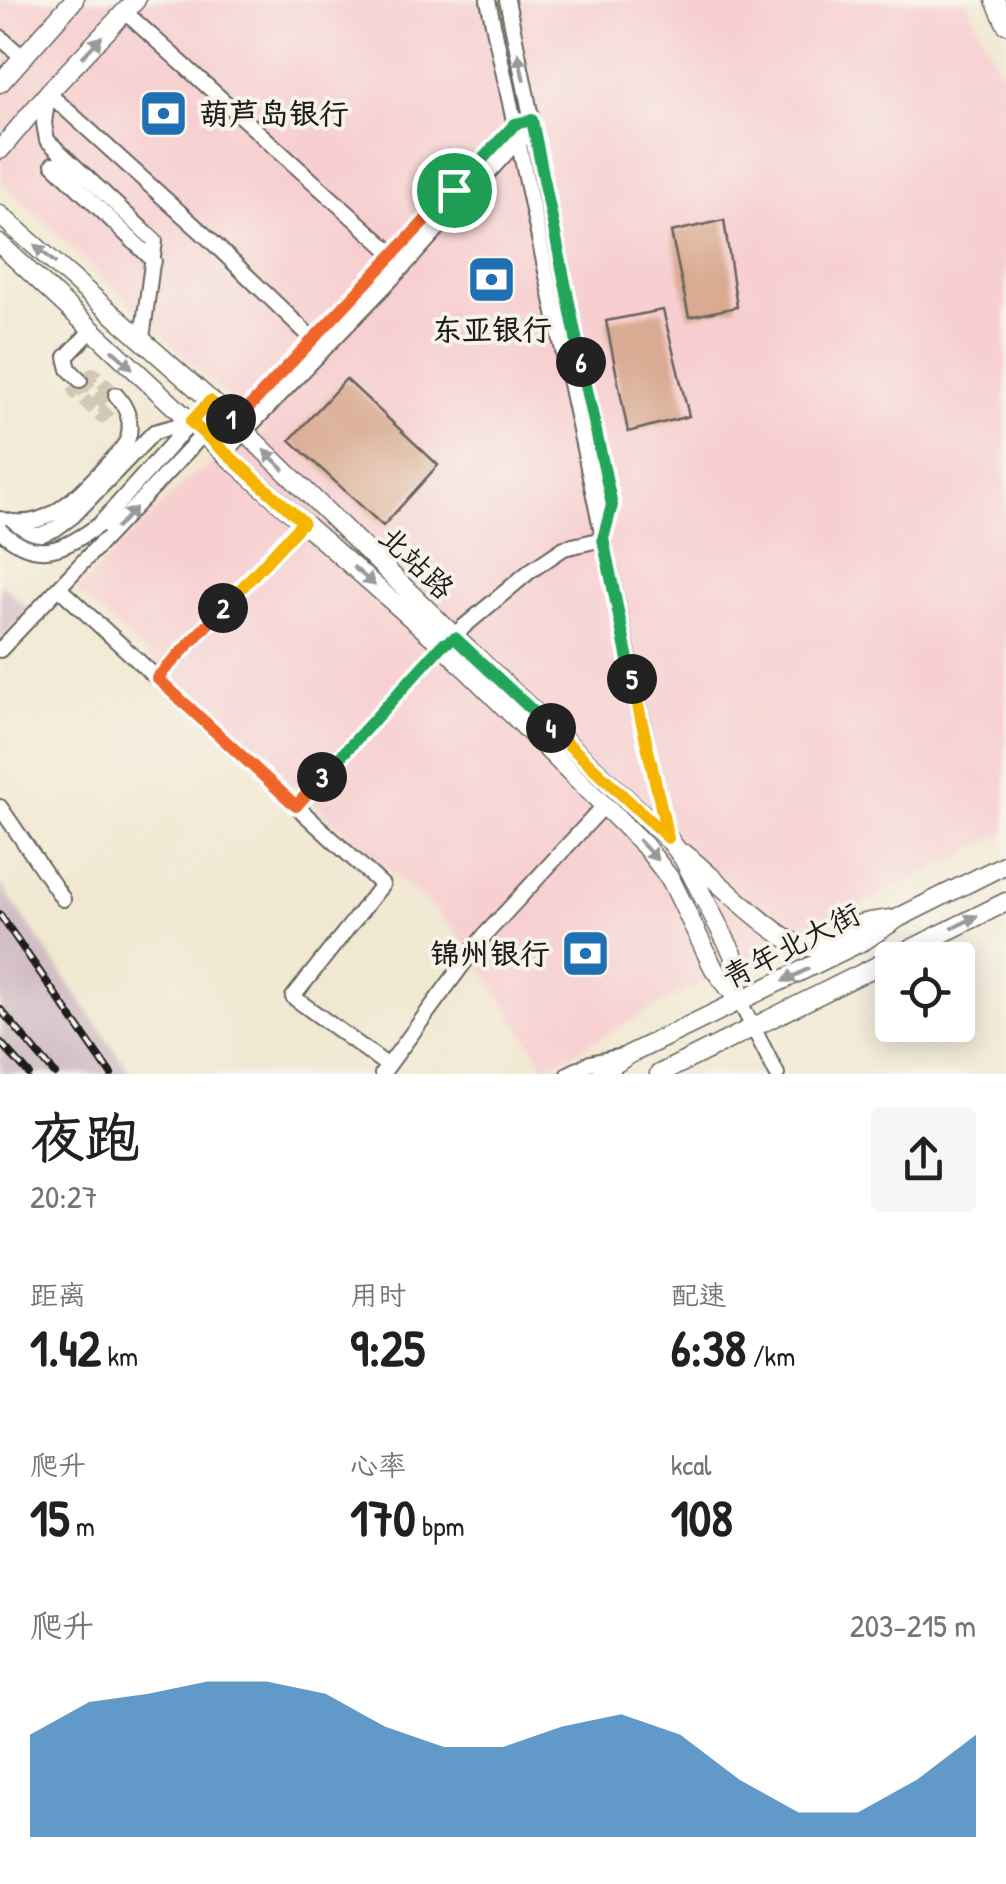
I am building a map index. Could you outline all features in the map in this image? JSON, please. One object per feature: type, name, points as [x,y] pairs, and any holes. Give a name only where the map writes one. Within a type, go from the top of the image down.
[{"type":"main road","points":[[0,83],[74,0]]},
{"type":"main road","points":[[995,0],[1006,24]]},
{"type":"main road","points":[[0,150],[130,6]]},
{"type":"main road","name":"北站路","points":[[0,215],[229,416],[645,846],[664,869],[714,968],[740,1002]]},
{"type":"main road","name":"北站路","points":[[0,244],[208,438],[303,522],[449,641],[672,843],[733,954],[740,1002]]},
{"type":"main road","points":[[672,843],[781,938],[799,947],[818,945],[859,924],[900,917]]},
{"type":"main road","name":"青年北大街","points":[[601,1074],[628,1055],[866,940],[900,917],[1006,864]]},
{"type":"main road","name":"青年北大街","points":[[659,1074],[1006,902]]},
{"type":"street","points":[[488,0],[672,843]]},
{"type":"street","points":[[507,0],[612,505],[603,539]]},
{"type":"street","points":[[130,6],[400,260]]},
{"type":"street","points":[[0,37],[22,57]]},
{"type":"street","points":[[48,93],[44,123],[47,140],[150,235],[156,249],[142,339]]},
{"type":"street","points":[[48,93],[208,237],[319,345]]},
{"type":"street","points":[[515,124],[533,127]]},
{"type":"street","points":[[400,260],[515,124]]},
{"type":"street","points":[[0,650],[229,416],[319,345],[533,127]]},
{"type":"street","points":[[53,164],[154,261]]},
{"type":"street","points":[[80,380],[66,364],[66,357],[91,331]]},
{"type":"street","points":[[0,519],[21,523],[44,520],[66,506],[128,440],[126,408],[116,395]]},
{"type":"street","points":[[0,532],[39,550],[61,550],[99,525],[208,438],[229,416]]},
{"type":"street","points":[[0,532],[40,535],[55,528],[72,516],[154,432],[208,438]]},
{"type":"street","points":[[157,678],[303,522]]},
{"type":"street","points":[[296,806],[449,641],[530,571],[564,548],[603,539]]},
{"type":"street","points":[[60,589],[382,884],[293,997],[385,1070],[483,937],[604,807]]},
{"type":"street","points":[[0,807],[63,899]]},
{"type":"street","points":[[740,1002],[776,1074]]},
{"type":"street","points":[[568,1074],[590,1063],[628,1055]]},
{"type":"shaded area","points":[[0,0],[966,0],[1006,83],[1006,833],[659,1005],[546,1068],[456,930],[76,591],[190,477],[266,433],[0,180]]},
{"type":"shaded area","points":[[0,582],[28,610],[0,640]]},
{"type":"shaded area","points":[[0,883],[131,1074],[0,1074]]},
{"type":"building","points":[[724,220],[737,307],[689,317],[671,232]]},
{"type":"building","points":[[663,310],[689,416],[628,432],[606,321]]},
{"type":"building","points":[[346,379],[438,465],[383,526],[290,440]]},
{"type":"tunnel","points":[[80,380],[110,408],[102,416],[75,392],[93,374],[116,395]]},
{"type":"railway","points":[[0,915],[111,1074]]},
{"type":"railway","points":[[0,1009],[55,1074]]},
{"type":"railway","points":[[0,1042],[29,1074]]},
{"type":"place","name":"葫芦岛银行","points":[[164,113]]},
{"type":"place","name":"东亚银行","points":[[492,280]]},
{"type":"place","name":"锦州银行","points":[[585,953]]},
{"type":"route","points":[[532,120],[612,505],[603,539],[668,838],[455,638],[442,645],[296,806],[157,678],[303,522],[191,422],[210,401],[235,422],[454,190],[515,124],[532,120]]}]
